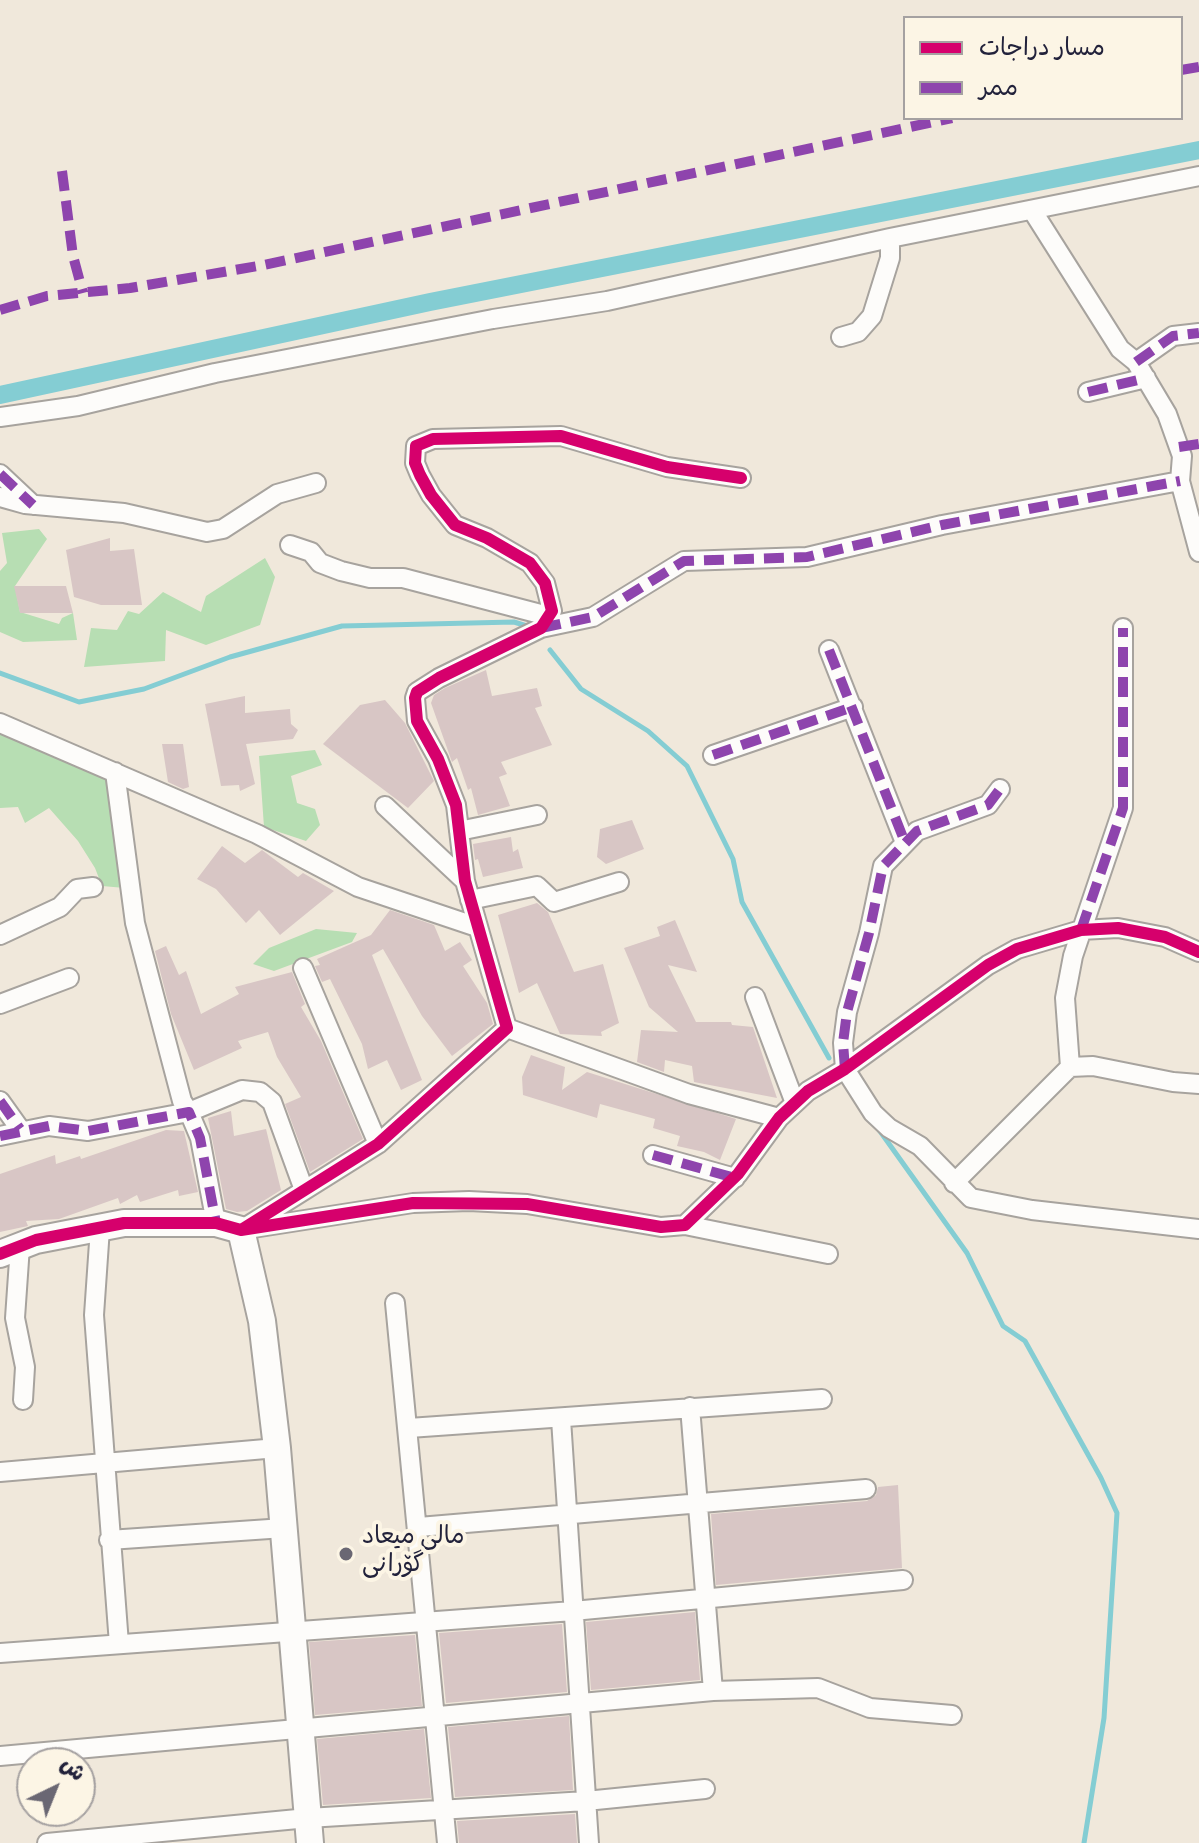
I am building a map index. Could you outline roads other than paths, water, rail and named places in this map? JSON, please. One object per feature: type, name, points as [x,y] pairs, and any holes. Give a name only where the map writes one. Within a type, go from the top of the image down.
[{"type":"street","points":[[0,417],[78,406],[215,373],[493,319],[607,301],[890,238],[1199,176]]},
{"type":"street","points":[[1032,210],[1120,349],[1141,370],[1167,414],[1179,447],[1180,481],[1199,552]]},
{"type":"street","points":[[841,337],[858,332],[872,316],[890,258],[890,238]]},
{"type":"street","points":[[1088,392],[1141,370],[1173,336],[1199,333]]},
{"type":"street","points":[[541,625],[552,611],[545,583],[530,563],[487,538],[455,525],[431,495],[415,463],[416,446],[424,440],[573,438],[601,450],[667,467],[741,478]]},
{"type":"street","points":[[1179,447],[1199,444]]},
{"type":"street","points":[[0,474],[33,505]]},
{"type":"street","points":[[507,1028],[465,881],[456,805],[438,759],[417,721],[417,692],[541,625],[593,617],[684,561],[807,557],[942,525],[1180,481]]},
{"type":"street","points":[[0,497],[33,505],[124,513],[207,532],[223,529],[277,494],[316,483]]},
{"type":"street","points":[[290,545],[311,552],[320,563],[341,571],[370,578],[403,578],[541,625]]},
{"type":"street","points":[[1070,1067],[1065,998],[1081,930],[1123,808],[1123,628]]},
{"type":"street","points":[[829,650],[904,840]]},
{"type":"street","points":[[713,755],[853,707]]},
{"type":"street","points":[[0,723],[270,841],[358,887],[477,927]]},
{"type":"street","points":[[115,772],[135,923],[182,1101],[200,1138],[262,1321],[294,1631],[309,1831]]},
{"type":"street","points":[[1000,789],[988,805],[931,823],[904,840],[883,866],[875,892],[869,933],[847,1012],[840,1071],[873,1113],[889,1128],[920,1146],[971,1198],[1199,1229]]},
{"type":"street","points":[[385,806],[465,881]]},
{"type":"street","points":[[459,831],[537,815]]},
{"type":"street","points":[[470,900],[537,886],[554,902],[619,882]]},
{"type":"street","points":[[0,935],[60,907],[77,889],[93,887]]},
{"type":"street","points":[[685,1225],[735,1178],[779,1118],[801,1097],[988,965],[1017,949],[1081,930],[1137,930],[1199,952]]},
{"type":"street","points":[[303,968],[378,1144]]},
{"type":"street","points":[[0,1004],[69,978]]},
{"type":"street","points":[[755,997],[801,1097]]},
{"type":"street","points":[[507,1028],[689,1094],[779,1118]]},
{"type":"street","points":[[228,1227],[304,1190],[378,1144],[507,1028]]},
{"type":"street","points":[[954,1183],[1070,1067],[1093,1066],[1199,1084]]},
{"type":"street","points":[[0,1136],[20,1129],[49,1126],[88,1131],[189,1112],[242,1090],[260,1092],[272,1102],[304,1190]]},
{"type":"street","points":[[0,1101],[20,1129]]},
{"type":"street","points":[[653,1155],[735,1178]]},
{"type":"street","points":[[23,1400],[25,1367],[15,1318],[10,1250],[124,1223],[228,1227],[413,1203],[469,1201],[527,1204],[661,1227],[685,1225],[828,1254]]},
{"type":"street","points":[[100,1228],[94,1315],[119,1644]]},
{"type":"street","points":[[395,1303],[419,1527],[447,1843]]},
{"type":"street","points":[[409,1428],[822,1399]]},
{"type":"street","points":[[690,1407],[713,1691]]},
{"type":"street","points":[[561,1419],[589,1843]]},
{"type":"street","points":[[0,1472],[277,1448]]},
{"type":"street","points":[[419,1527],[866,1489]]},
{"type":"street","points":[[109,1540],[284,1528]]},
{"type":"street","points":[[0,1653],[573,1611],[903,1580]]},
{"type":"street","points":[[0,1756],[713,1691],[818,1688],[870,1708],[952,1715]]},
{"type":"street","points":[[47,1843],[309,1831],[446,1809],[586,1801],[705,1789]]},
{"type":"waterway","points":[[0,395],[430,302],[1199,150]]},
{"type":"waterway","points":[[0,673],[79,702],[144,689],[230,657],[342,626],[514,622],[527,626]]},
{"type":"waterway","points":[[550,650],[581,689],[648,731],[687,766],[733,859],[742,902],[829,1058]]},
{"type":"waterway","points":[[877,1127],[967,1253],[1003,1326],[1025,1341],[1117,1513],[1104,1718],[1084,1843]]},
{"type":"place","name":"مالی میعاد گۆرانی","points":[[346,1554]]}]
